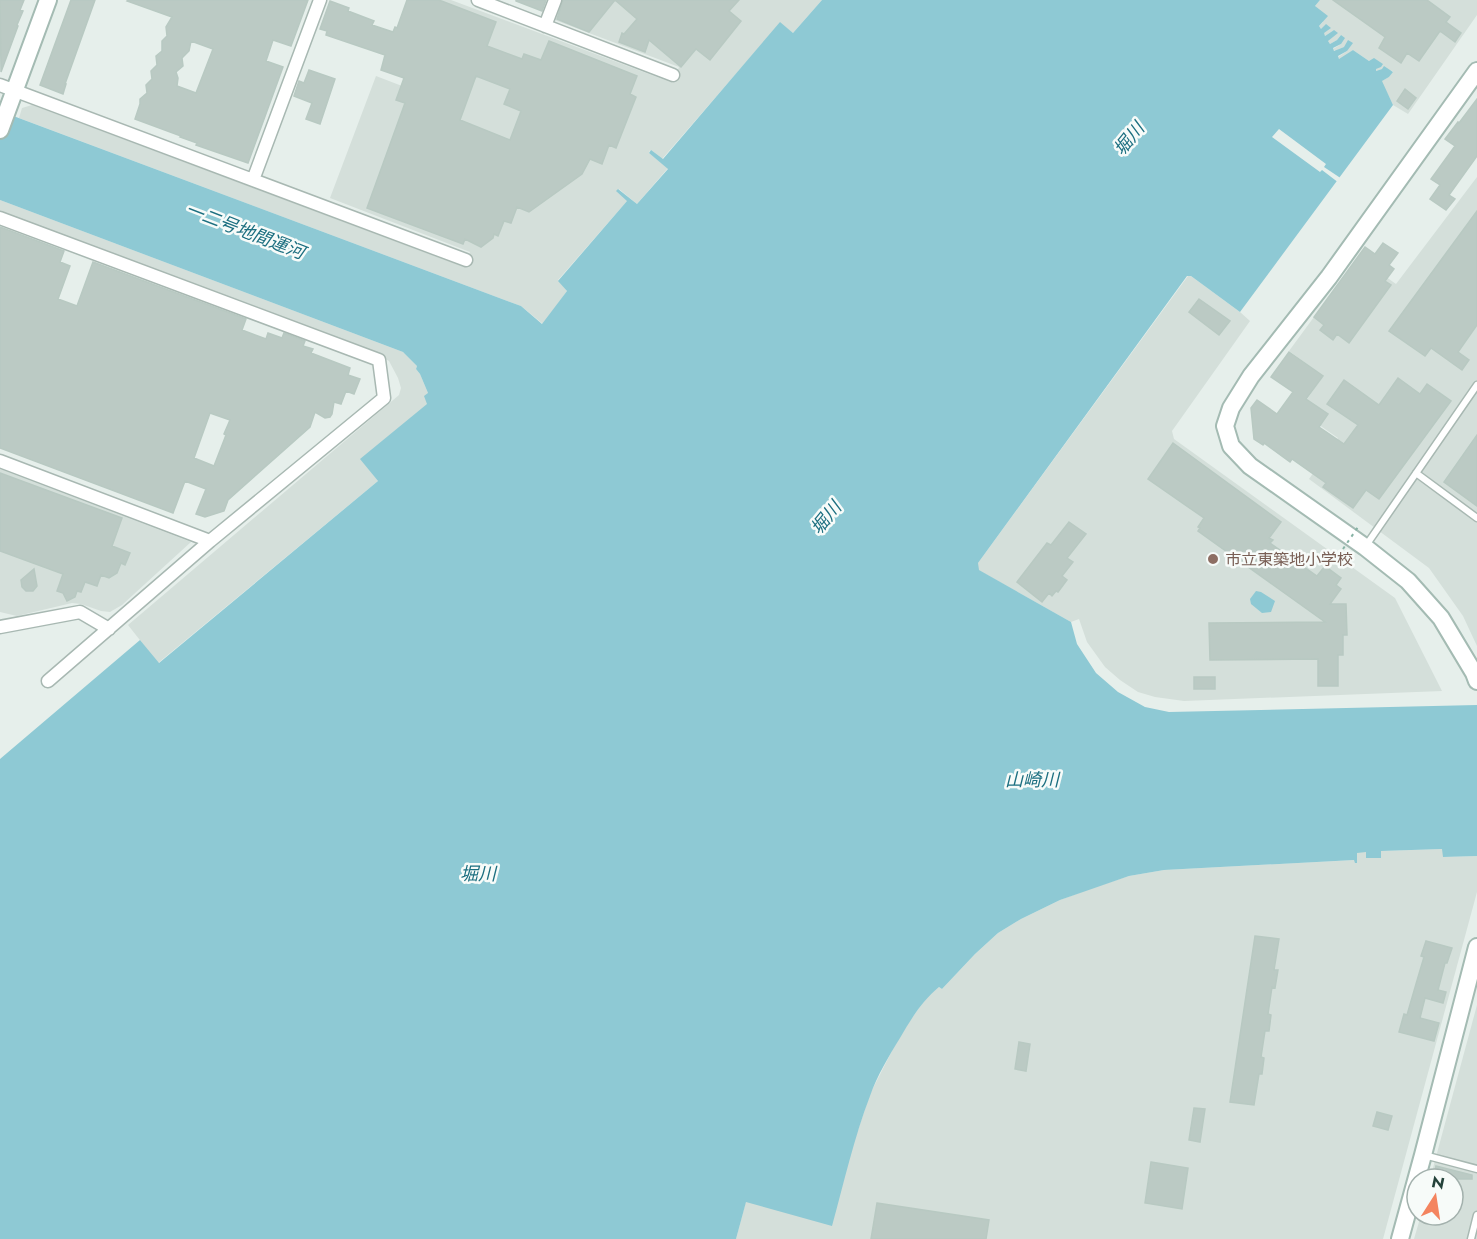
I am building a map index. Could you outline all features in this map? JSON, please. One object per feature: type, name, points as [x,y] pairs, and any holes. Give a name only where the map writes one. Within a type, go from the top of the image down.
[{"type":"street","points":[[0,130],[8,93],[48,0]]},
{"type":"street","points":[[253,180],[320,0]]},
{"type":"street","points":[[478,0],[673,75]]},
{"type":"street","points":[[545,26],[555,0]]},
{"type":"street","points":[[1476,675],[1441,618],[1408,581],[1365,547],[1250,466],[1231,446],[1225,426],[1231,408],[1251,376],[1329,277],[1477,71]]},
{"type":"street","points":[[8,93],[253,180],[466,260]]},
{"type":"street","points":[[0,218],[379,360],[384,398],[210,541],[48,681]]},
{"type":"street","points":[[0,461],[210,541]]},
{"type":"street","points":[[0,627],[80,612],[109,629]]},
{"type":"street","points":[[1400,1239],[1477,947]]},
{"type":"lane","points":[[1365,547],[1477,385]]},
{"type":"lane","points":[[1416,473],[1477,518]]},
{"type":"lane","points":[[1423,1155],[1477,1169]]},
{"type":"lane","points":[[1471,1239],[1477,1215]]},
{"type":"path","points":[[1343,549],[1358,527]]},
{"type":"shaded area","points":[[442,0],[451,0],[673,83],[679,67],[552,19],[559,0],[822,0],[793,33],[780,23],[662,159],[650,150],[649,153],[668,168],[637,204],[619,189],[617,191],[628,200],[558,280],[567,291],[543,324],[521,306],[19,118],[22,108],[32,105],[464,267],[470,252],[330,198],[376,76],[402,86],[411,82]]},
{"type":"shaded area","points":[[1320,0],[1477,0],[1477,15],[1408,114],[1393,105],[1381,81],[1389,77],[1393,71],[1382,69],[1376,71],[1372,60],[1369,61],[1353,50],[1340,60],[1338,57],[1347,51],[1344,47],[1335,51],[1333,49],[1341,44],[1341,35],[1330,44],[1328,41],[1334,30],[1325,36],[1319,26],[1323,22],[1315,6]]},
{"type":"shaded area","points":[[1477,177],[1477,646],[1463,616],[1429,568],[1309,479],[1338,438],[1299,411],[1323,376],[1289,351],[1358,257],[1396,284]]},
{"type":"shaded area","points":[[0,200],[403,352],[417,366],[416,369],[428,393],[428,404],[361,459],[378,481],[158,663],[128,625],[399,395],[401,388],[398,378],[389,361],[380,356],[0,211]]},
{"type":"shaded area","name":"市立東築地小学校","points":[[1188,276],[1250,321],[1172,431],[1174,439],[1395,598],[1442,691],[1184,701],[1155,697],[1138,692],[1105,667],[1087,642],[1079,619],[1071,622],[978,570],[978,563]]},
{"type":"shaded area","points":[[0,469],[191,542],[122,605],[110,612],[72,603],[17,616],[0,612]]},
{"type":"shaded area","points":[[1443,849],[1443,857],[1477,856],[1477,892],[1383,1239],[736,1239],[746,1201],[858,1130],[870,1094],[894,1047],[927,997],[939,987],[942,989],[998,933],[1021,919],[1060,900],[1092,888],[1129,876],[1164,870],[1355,860],[1357,863],[1357,852],[1366,852],[1381,857],[1381,851]]},
{"type":"shaded area","points":[[1477,1005],[1477,1239],[1414,1239],[1418,1227],[1465,1227],[1465,1167],[1433,1167]]},
{"type":"water","name":"堀川","points":[[822,0],[1320,0],[1315,6],[1328,16],[1319,26],[1321,29],[1326,24],[1331,28],[1324,33],[1325,36],[1334,30],[1338,33],[1328,41],[1330,44],[1341,35],[1345,38],[1341,44],[1333,48],[1334,51],[1344,47],[1348,40],[1353,43],[1347,51],[1338,56],[1339,59],[1353,50],[1369,61],[1374,58],[1383,64],[1376,71],[1384,66],[1393,72],[1382,81],[1393,105],[1240,312],[1191,276],[1187,276],[978,563],[979,570],[1071,622],[1077,644],[1096,673],[1118,692],[1145,707],[1169,712],[1477,705],[1477,856],[1443,857],[1442,849],[1381,851],[1381,858],[1366,858],[1366,852],[1357,853],[1357,863],[1354,860],[1164,870],[1129,876],[1060,900],[1021,919],[998,933],[942,989],[939,987],[933,992],[908,1024],[870,1096],[854,1144],[832,1226],[746,1202],[736,1239],[0,1239],[0,759],[140,640],[159,663],[378,481],[360,459],[427,404],[424,396],[428,393],[416,369],[417,366],[403,352],[0,200],[0,111],[521,306],[542,324],[567,291],[558,281],[627,201],[616,191],[618,189],[637,204],[668,169],[649,153],[651,150],[663,159],[780,22],[793,33]]},
{"type":"water","points":[[1256,591],[1275,601],[1271,612],[1262,613],[1251,604],[1250,599]]},
{"type":"pier","points":[[1279,129],[1326,164],[1324,167],[1342,179],[1339,183],[1272,137]]},
{"type":"building","points":[[0,0],[24,0],[20,10],[23,11],[1,72]]},
{"type":"building","points":[[71,0],[95,0],[63,94],[40,85]]},
{"type":"building","points":[[308,0],[291,46],[273,40],[266,61],[283,67],[248,163],[196,145],[197,143],[181,136],[135,119],[140,99],[147,93],[146,85],[152,79],[151,71],[157,65],[156,56],[162,51],[162,41],[167,36],[166,27],[172,17],[127,1]],"holes":[[[191,41],[213,49],[196,93],[177,86],[176,72],[183,66],[182,58],[189,51]]]},
{"type":"building","points":[[407,0],[439,0],[496,22],[487,46],[522,59],[524,54],[541,60],[549,41],[637,76],[630,94],[636,97],[616,148],[609,145],[602,164],[590,159],[582,174],[529,212],[517,207],[511,223],[504,221],[498,236],[494,234],[493,238],[481,247],[465,239],[463,244],[367,208],[405,103],[396,100],[404,78],[381,70],[385,55],[326,35],[327,31],[320,29],[330,1],[374,21],[372,25],[393,32],[395,27],[397,28]],"holes":[[[476,76],[510,89],[504,104],[521,111],[510,140],[460,120]]]},
{"type":"building","points":[[516,0],[546,0],[542,11]]},
{"type":"building","points":[[563,0],[615,0],[589,32],[557,19]]},
{"type":"building","points":[[615,0],[739,0],[729,11],[741,21],[710,60],[696,49],[681,67],[649,40],[645,52],[619,42],[622,33],[624,34],[637,19]]},
{"type":"building","points":[[1333,0],[1427,0],[1450,17],[1446,22],[1461,33],[1455,42],[1440,31],[1419,61],[1407,53],[1401,63],[1379,48],[1385,37]]},
{"type":"building","points":[[309,70],[335,79],[320,124],[306,119],[312,103],[294,96],[299,81],[304,83]]},
{"type":"building","points":[[1405,89],[1416,98],[1408,109],[1397,101]]},
{"type":"building","points":[[1477,99],[1477,156],[1449,195],[1455,199],[1446,210],[1430,199],[1440,185],[1431,179],[1455,146],[1445,139]]},
{"type":"building","points":[[1477,211],[1477,325],[1458,352],[1469,360],[1462,370],[1431,348],[1425,356],[1389,331]]},
{"type":"building","points":[[0,227],[64,251],[60,262],[70,266],[58,299],[77,306],[93,262],[246,319],[242,330],[266,339],[268,333],[282,338],[284,333],[305,341],[303,346],[313,349],[311,353],[350,368],[348,375],[360,379],[354,394],[346,391],[341,404],[334,402],[330,417],[325,418],[315,412],[310,427],[228,500],[224,511],[205,517],[196,514],[206,489],[185,481],[173,513],[0,448]],"holes":[[[210,413],[230,420],[214,466],[194,458]]]},
{"type":"building","points":[[1383,243],[1398,253],[1389,265],[1394,269],[1385,281],[1391,285],[1349,343],[1337,334],[1333,340],[1320,330],[1324,325],[1314,317],[1365,247],[1375,254]]},
{"type":"building","points":[[1199,299],[1230,321],[1219,335],[1189,312]]},
{"type":"building","points":[[1289,352],[1323,376],[1306,399],[1328,414],[1319,427],[1344,444],[1358,425],[1327,404],[1344,380],[1379,405],[1398,378],[1420,394],[1427,384],[1451,401],[1379,499],[1366,490],[1353,508],[1323,487],[1326,483],[1292,459],[1290,462],[1264,443],[1263,445],[1254,439],[1251,408],[1257,400],[1277,414],[1293,392],[1271,377]]},
{"type":"building","points":[[1477,435],[1477,506],[1444,482]]},
{"type":"building","points":[[1173,443],[1281,522],[1269,538],[1273,540],[1270,543],[1317,576],[1325,566],[1341,578],[1336,585],[1341,589],[1330,604],[1346,604],[1347,635],[1343,635],[1343,655],[1338,655],[1338,686],[1318,686],[1318,659],[1210,660],[1209,623],[1325,622],[1198,531],[1204,518],[1148,479]]},
{"type":"building","points":[[0,473],[122,518],[112,546],[130,553],[125,565],[121,563],[117,573],[109,578],[101,575],[97,586],[85,582],[81,592],[77,591],[75,597],[67,601],[63,593],[57,591],[63,574],[0,551]]},
{"type":"building","points":[[1069,522],[1086,534],[1067,558],[1073,562],[1062,576],[1067,580],[1058,592],[1056,591],[1052,596],[1049,593],[1042,602],[1017,582],[1047,543],[1051,545]]},
{"type":"building","points":[[34,569],[37,586],[33,591],[26,591],[22,587],[21,580]]},
{"type":"building","points":[[1194,677],[1215,677],[1215,689],[1194,689]]},
{"type":"building","points":[[1255,936],[1279,939],[1274,970],[1278,970],[1275,988],[1272,987],[1268,1014],[1271,1015],[1269,1031],[1265,1031],[1261,1057],[1264,1058],[1262,1074],[1259,1074],[1254,1105],[1230,1102]]},
{"type":"building","points":[[1426,941],[1452,948],[1447,963],[1445,963],[1438,990],[1446,992],[1443,1003],[1425,998],[1420,1018],[1439,1023],[1434,1041],[1399,1032],[1404,1014],[1407,1015],[1424,957],[1421,956]]},
{"type":"building","points":[[1019,1042],[1030,1044],[1026,1071],[1015,1069]]},
{"type":"building","points":[[1194,1108],[1205,1109],[1200,1142],[1189,1140]]},
{"type":"building","points":[[1377,1112],[1392,1116],[1388,1130],[1373,1126]]},
{"type":"building","points":[[1151,1162],[1188,1168],[1182,1209],[1145,1203]]},
{"type":"building","points":[[1465,1173],[1472,1175],[1472,1179],[1465,1179]]},
{"type":"building","points":[[877,1203],[989,1220],[986,1239],[871,1239]]},
{"type":"place","name":"市立東築地小学校","points":[[1213,559]]},
{"type":"water label","name":"一二号地間運河","points":[[245,231]]},
{"type":"water label","name":"山崎川","points":[[1032,780]]}]
